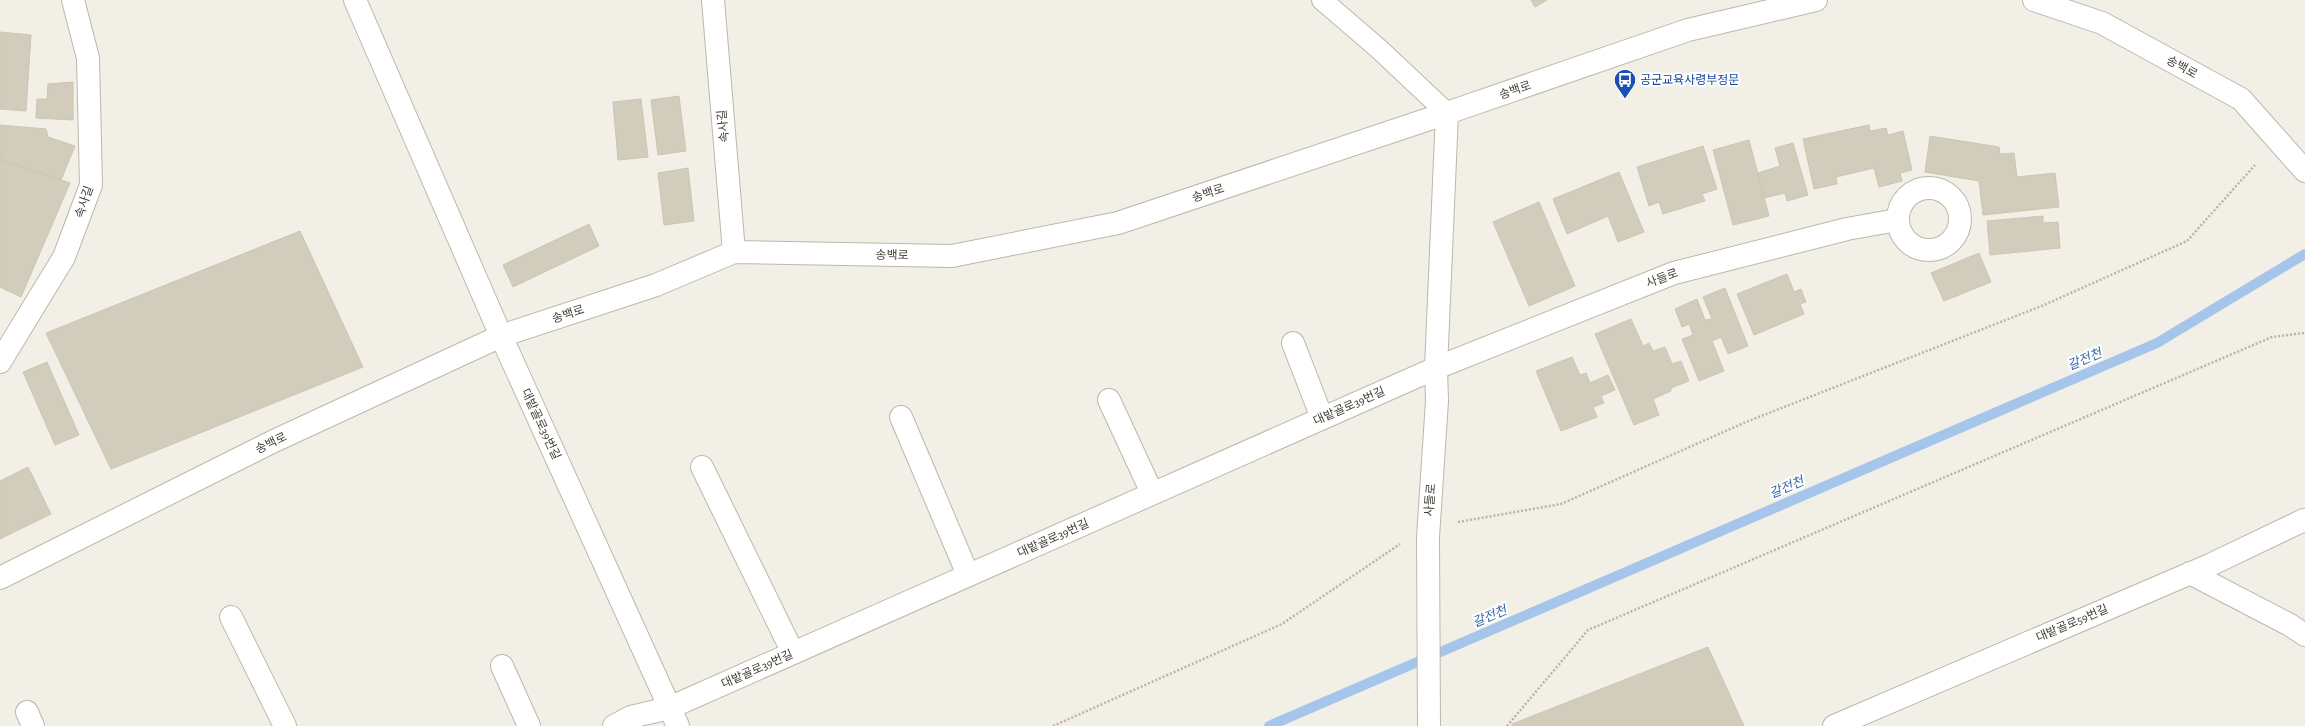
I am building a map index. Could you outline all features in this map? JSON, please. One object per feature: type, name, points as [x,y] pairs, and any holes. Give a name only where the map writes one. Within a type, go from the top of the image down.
[{"type":"street","name":"속사길","points":[[0,362],[64,257],[91,184],[88,58],[73,0]]},
{"type":"street","name":"대밭골로39번길","points":[[355,0],[501,336],[674,717]]},
{"type":"street","name":"속사길","points":[[713,0],[734,252]]},
{"type":"street","name":"송백로","points":[[0,578],[274,441],[501,336],[656,285],[734,252],[952,256],[1118,223],[1447,113],[1688,30],[1816,0]]},
{"type":"street","name":"송백로","points":[[2034,0],[2102,23],[2241,99],[2305,170]]},
{"type":"street","name":"사들로","points":[[1429,716],[1428,532],[1437,401],[1436,368],[1447,113]]},
{"type":"street","name":"사들로","points":[[1436,368],[1674,273],[1847,229],[1898,220]]},
{"type":"street","points":[[1293,344],[1322,418]]},
{"type":"street","name":"대밭골로39번길","points":[[614,726],[631,717],[674,717],[793,653],[1436,368]]},
{"type":"street","points":[[1109,400],[1152,494]]},
{"type":"street","points":[[901,418],[968,576]]},
{"type":"street","points":[[702,467],[793,653]]},
{"type":"street","name":"대밭골로59번길","points":[[1834,726],[2190,573],[2304,520]]},
{"type":"street","points":[[2190,573],[2290,624],[2305,635]]},
{"type":"street","points":[[231,617],[285,726]]},
{"type":"street","points":[[502,666],[529,726]]},
{"type":"lane","points":[[1322,0],[1379,49],[1447,113]]},
{"type":"path","points":[[1053,726],[1282,624],[1397,545],[1428,532],[1561,504],[1746,422],[2044,305],[2187,241],[2255,165]]},
{"type":"path","points":[[1507,726],[1588,630],[2272,337],[2305,333]]},
{"type":"building","points":[[1531,0],[1547,0],[1535,7]]},
{"type":"building","points":[[0,32],[31,35],[26,111],[0,109]]},
{"type":"building","points":[[73,82],[73,120],[36,118],[37,99],[47,99],[48,84]]},
{"type":"building","points":[[679,96],[686,151],[658,155],[651,100]]},
{"type":"building","points":[[641,99],[648,157],[618,160],[613,102]]},
{"type":"building","points":[[0,125],[46,129],[48,137],[75,146],[61,180],[0,159]]},
{"type":"building","points":[[1869,125],[1870,131],[1886,128],[1888,135],[1903,131],[1912,170],[1900,173],[1902,181],[1879,187],[1874,168],[1836,177],[1837,184],[1814,189],[1803,139]]},
{"type":"building","points":[[1930,136],[1999,147],[2000,154],[2014,153],[2017,177],[2055,173],[2059,207],[1983,215],[1979,181],[1925,172]]},
{"type":"building","points":[[1749,140],[1769,216],[1733,225],[1713,150]]},
{"type":"building","points":[[1793,143],[1808,195],[1787,201],[1785,193],[1764,198],[1758,173],[1780,166],[1775,148]]},
{"type":"building","points":[[1703,146],[1717,189],[1702,194],[1705,201],[1663,214],[1659,202],[1649,206],[1637,167]]},
{"type":"building","points":[[0,159],[70,183],[21,297],[0,287]]},
{"type":"building","points":[[688,168],[694,221],[664,225],[658,173]]},
{"type":"building","points":[[1619,172],[1644,232],[1618,242],[1608,216],[1567,234],[1553,199]]},
{"type":"building","points":[[1539,202],[1575,286],[1529,306],[1493,222]]},
{"type":"building","points":[[2043,216],[2043,223],[2058,222],[2060,248],[1990,255],[1987,221]]},
{"type":"building","points":[[589,224],[599,246],[513,287],[503,265]]},
{"type":"building","points":[[300,231],[363,367],[111,469],[46,333]]},
{"type":"building","points":[[1979,253],[1991,282],[1944,301],[1931,273]]},
{"type":"building","points":[[1787,274],[1794,292],[1801,289],[1806,302],[1800,304],[1804,314],[1754,335],[1737,294]]},
{"type":"building","points":[[1725,288],[1748,346],[1728,354],[1721,337],[1712,341],[1724,371],[1699,381],[1682,339],[1693,335],[1689,324],[1682,327],[1675,309],[1697,299],[1705,320],[1712,319],[1703,297]]},
{"type":"building","points":[[1631,319],[1643,346],[1649,343],[1653,351],[1665,347],[1672,364],[1681,361],[1689,381],[1671,388],[1671,391],[1653,399],[1659,415],[1634,425],[1595,334]]},
{"type":"building","points":[[1572,357],[1580,375],[1586,373],[1590,383],[1608,375],[1615,390],[1601,396],[1604,403],[1593,407],[1597,417],[1561,431],[1536,371]]},
{"type":"building","points":[[47,362],[79,435],[55,445],[23,372]]},
{"type":"building","points":[[28,467],[51,514],[0,539],[0,481]]},
{"type":"building","points":[[1708,647],[1744,726],[1512,726],[1512,724]]},
{"type":"waterway","name":"갈전천","points":[[1269,726],[2157,343],[2305,254]]},
{"type":"place","name":"공군교육사령부정문","points":[[1625,100]]}]
